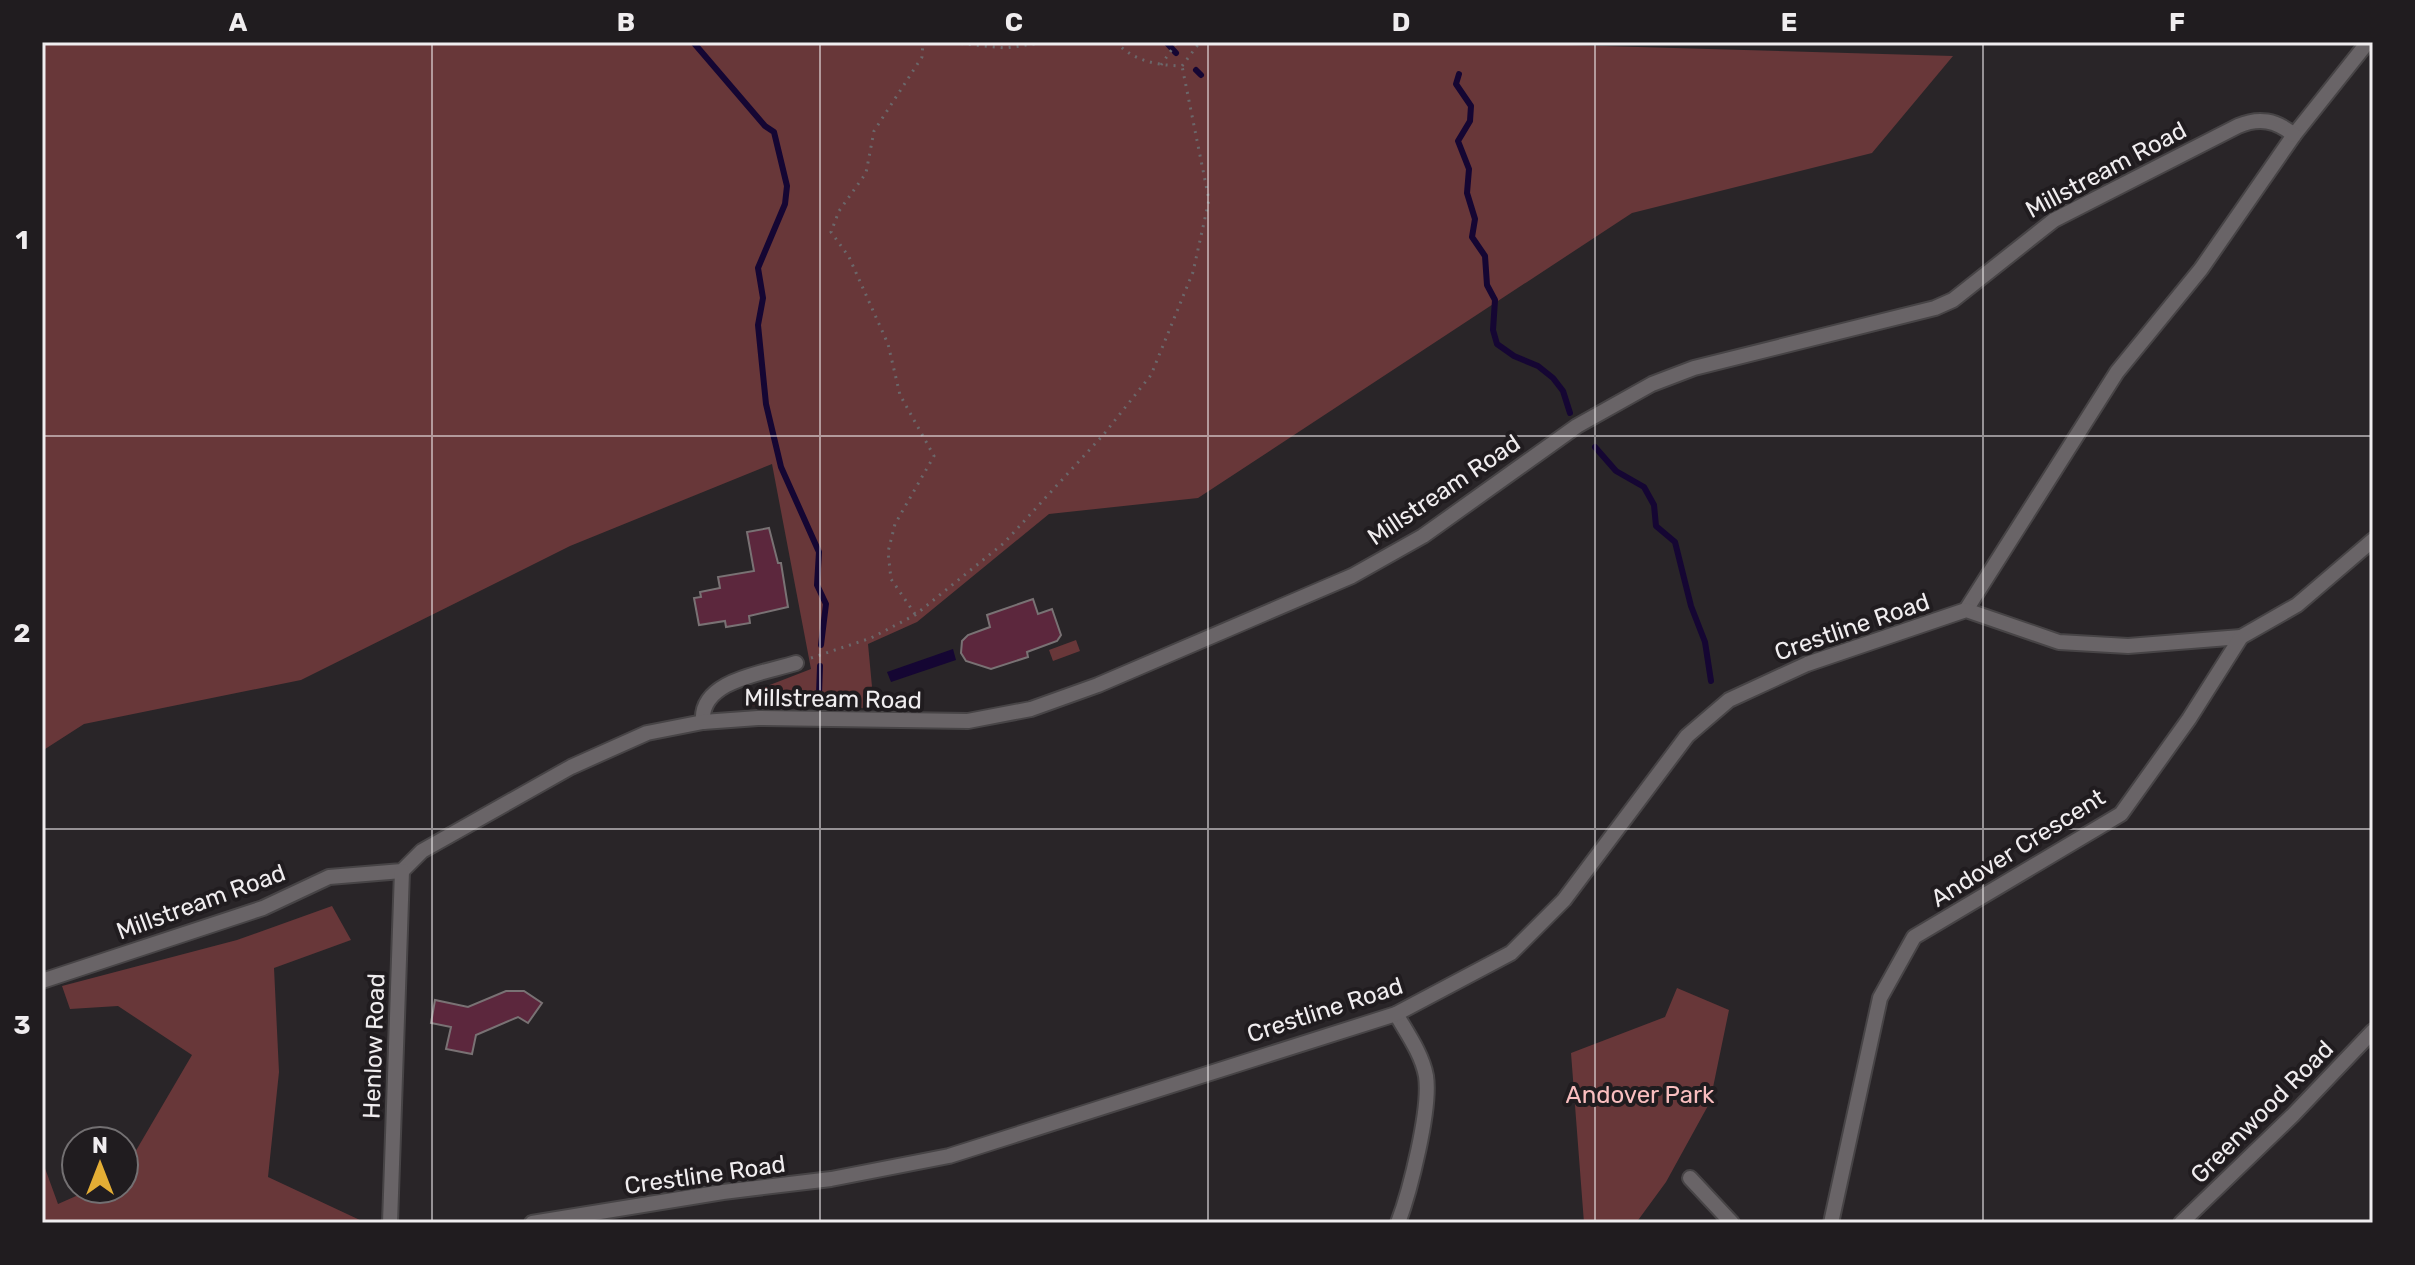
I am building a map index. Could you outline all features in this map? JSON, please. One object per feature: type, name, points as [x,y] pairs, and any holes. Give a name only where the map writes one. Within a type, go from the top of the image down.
[{"type":"street","points":[[1966,610],[2117,372],[2201,269],[2294,135],[2368,42]]},
{"type":"street","name":"Millstream Road","points":[[42,981],[263,908],[329,877],[402,871],[422,851],[571,767],[647,733],[703,722],[799,717],[968,721],[1031,709],[1098,685],[1352,576],[1434,529],[1577,426],[1652,384],[1754,351],[1935,308],[1969,288],[2054,220],[2238,126],[2261,120],[2273,122],[2294,135]]},
{"type":"street","name":"Andover Crescent","points":[[1831,1223],[1880,998],[1914,937],[2121,814],[2189,719],[2241,637],[2297,605],[2373,540]]},
{"type":"street","name":"Crestline Road","points":[[532,1223],[723,1192],[831,1179],[949,1156],[1396,1014],[1511,953],[1564,900],[1687,736],[1729,700],[1795,668],[1966,610],[2059,642],[2128,646],[2241,637]]},
{"type":"street","points":[[703,722],[703,706],[715,691],[796,663]]},
{"type":"street","name":"Henlow Road","points":[[390,1223],[402,871]]},
{"type":"street","points":[[1396,1014],[1416,1049],[1426,1077],[1409,1195],[1398,1223]]},
{"type":"street","name":"Greenwood Road","points":[[2181,1223],[2293,1115],[2373,1031]]},
{"type":"street","points":[[1690,1178],[1732,1223]]},
{"type":"path","points":[[915,615],[891,579],[888,552],[895,524],[934,456],[900,395],[888,344],[849,257],[831,232],[839,211],[866,173],[874,131],[922,57],[923,42]]},
{"type":"path","points":[[945,42],[1005,48],[1049,42]]},
{"type":"path","points":[[1116,42],[1127,54],[1161,65],[1182,66]]},
{"type":"path","points":[[1161,65],[1177,42]]},
{"type":"path","points":[[796,663],[871,638],[915,615],[1004,543],[1104,434],[1151,375],[1193,272],[1209,200],[1182,66],[1200,42]]},
{"type":"green space","points":[[42,42],[1465,42],[1953,56],[1872,153],[1632,213],[1198,498],[1049,514],[917,622],[868,644],[874,708],[750,706],[749,693],[811,669],[772,464],[570,546],[301,680],[84,724],[42,751]]},
{"type":"green space","points":[[1076,640],[1080,651],[1053,661],[1049,650]]},
{"type":"green space","points":[[332,906],[351,940],[274,968],[279,1072],[268,1177],[362,1221],[42,1223],[42,1160],[60,1205],[140,1205],[140,1144],[192,1055],[118,1006],[70,1009],[62,986],[237,940]]},
{"type":"green space","name":"Andover Park","points":[[1677,988],[1729,1010],[1710,1102],[1666,1182],[1636,1223],[1584,1223],[1571,1053],[1665,1017]]},
{"type":"shaded area","points":[[953,649],[956,660],[891,682],[887,672]]},
{"type":"building","points":[[769,528],[778,563],[781,563],[788,607],[749,616],[750,623],[726,627],[725,621],[699,625],[694,598],[701,597],[700,592],[720,588],[718,577],[754,571],[747,532]]},
{"type":"building","points":[[1033,599],[1038,614],[1052,609],[1061,635],[1057,641],[1027,652],[1028,657],[991,669],[966,661],[961,653],[962,641],[968,635],[990,627],[987,615]]},
{"type":"building","points":[[506,991],[524,991],[542,1003],[528,1023],[518,1017],[476,1035],[472,1054],[446,1049],[451,1027],[431,1023],[435,1000],[468,1007]]},
{"type":"waterway","points":[[693,42],[765,126],[774,132],[787,186],[785,204],[758,268],[763,298],[758,325],[766,404],[781,467],[819,552],[817,585],[826,604],[821,645]]},
{"type":"waterway","points":[[1166,42],[1176,53]]},
{"type":"waterway","points":[[1196,70],[1201,75]]},
{"type":"waterway","points":[[1459,74],[1456,84],[1471,106],[1470,121],[1458,141],[1469,169],[1467,193],[1475,219],[1472,237],[1485,256],[1487,285],[1495,300],[1493,330],[1497,344],[1514,356],[1538,366],[1553,378],[1563,391],[1570,413]]},
{"type":"waterway","points":[[1595,447],[1616,471],[1644,487],[1654,505],[1656,526],[1675,542],[1691,606],[1705,642],[1711,681]]},
{"type":"waterway","points":[[819,695],[820,666]]}]
